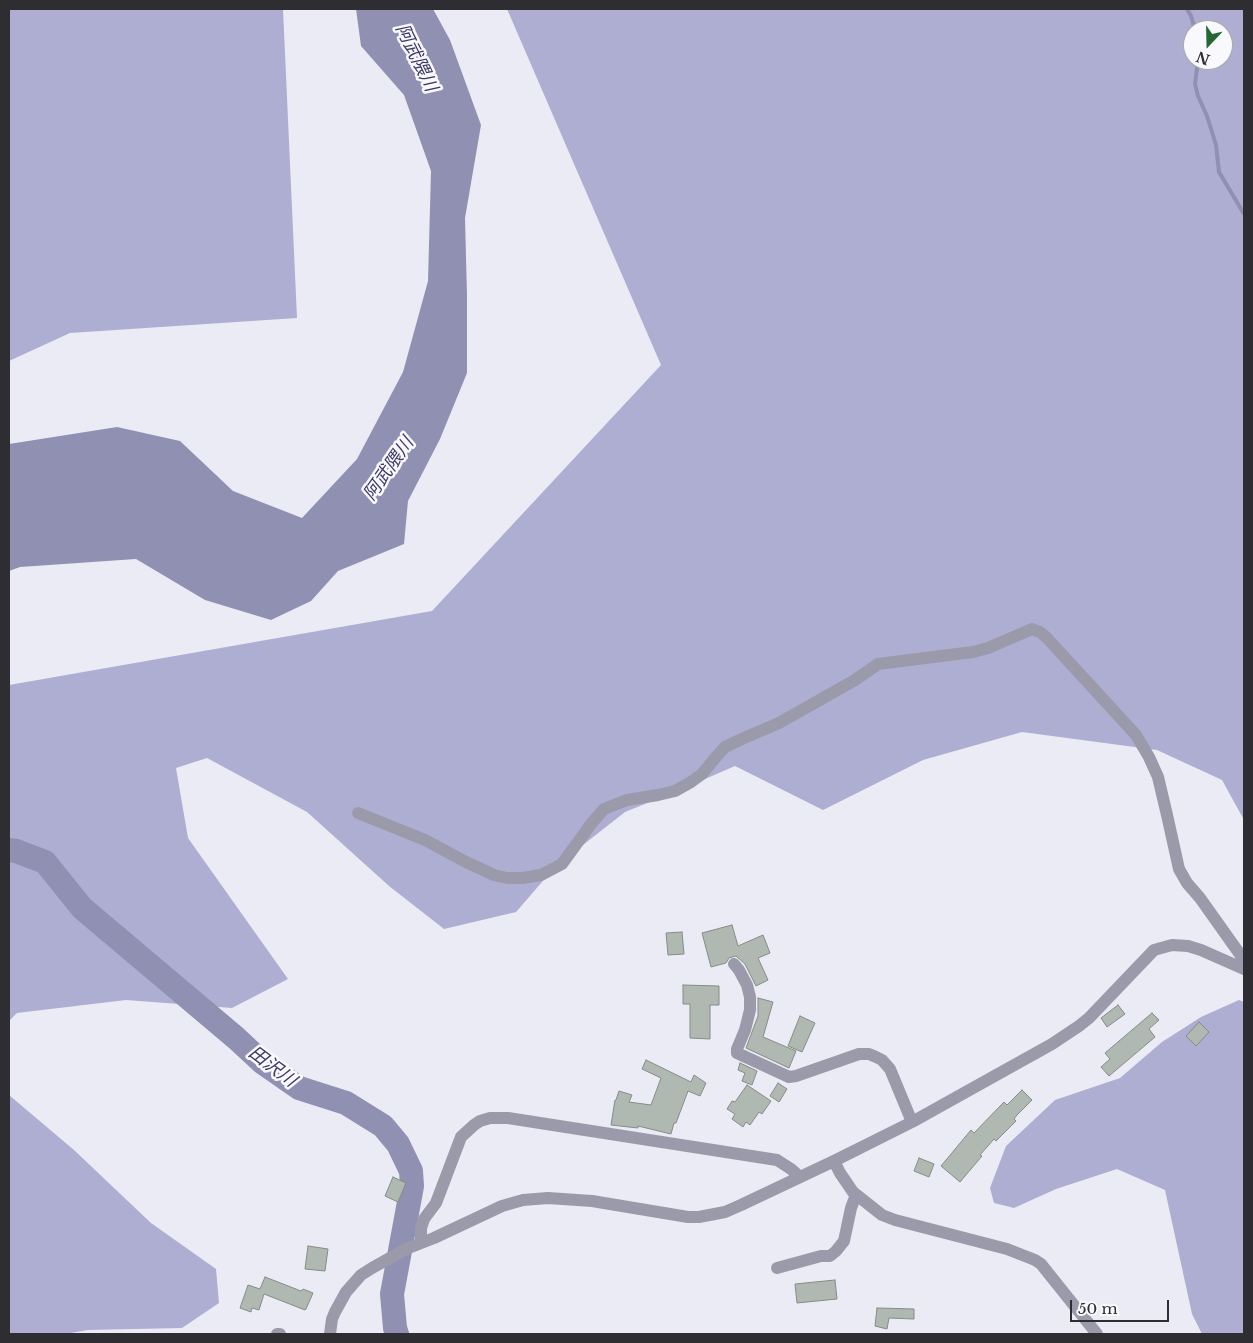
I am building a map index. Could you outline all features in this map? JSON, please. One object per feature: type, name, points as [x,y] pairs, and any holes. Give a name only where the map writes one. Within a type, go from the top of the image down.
[{"type":"street","points":[[358,813],[425,840],[494,875],[507,878],[522,878],[541,875],[562,864],[591,824],[604,810],[627,800],[675,791],[702,774],[725,747],[779,723],[855,680],[878,664],[973,652],[988,648],[1032,629],[1040,632],[1047,638],[1136,735],[1150,757],[1158,776],[1179,869],[1244,960]]},
{"type":"street","points":[[330,1334],[332,1319],[342,1299],[356,1280],[372,1268],[406,1249],[502,1206],[523,1200],[548,1198],[572,1199],[699,1217],[725,1212],[741,1206],[912,1122],[1052,1044],[1079,1026],[1097,1010],[1154,950],[1172,945],[1188,946],[1244,969]]},
{"type":"street","points":[[734,964],[747,985],[750,997],[750,1010],[737,1053],[789,1077],[859,1054],[868,1054],[876,1057],[882,1060],[890,1069],[912,1122]]},
{"type":"street","points":[[421,1243],[421,1228],[424,1219],[436,1203],[461,1137],[480,1121],[490,1118],[508,1118],[777,1160],[800,1177]]},
{"type":"street","points":[[834,1161],[840,1173],[856,1194],[882,1216],[1006,1250],[1035,1260],[1041,1264],[1096,1334]]},
{"type":"street","points":[[777,1268],[821,1256],[830,1256],[836,1251],[844,1241],[856,1194]]},
{"type":"shaded area","points":[[9,9],[283,9],[297,318],[70,333],[9,361]]},
{"type":"shaded area","points":[[507,9],[1244,9],[1244,820],[1222,780],[1157,750],[1022,732],[923,760],[823,810],[735,766],[625,812],[555,867],[516,912],[444,929],[389,886],[307,812],[207,758],[176,768],[188,838],[288,979],[232,1008],[126,1000],[17,1013],[9,1021],[9,685],[432,611],[661,365]]},
{"type":"shaded area","points":[[1239,1000],[1244,1002],[1244,1334],[1202,1334],[1192,1314],[1165,1190],[1117,1169],[1056,1189],[1014,1208],[994,1203],[990,1188],[1006,1146],[1055,1100],[1120,1078],[1162,1042],[1201,1017]]},
{"type":"shaded area","points":[[9,1095],[74,1150],[151,1223],[216,1269],[219,1303],[182,1328],[88,1330],[65,1334],[9,1334]]},
{"type":"water","name":"阿武隈川","points":[[356,9],[433,9],[450,40],[481,125],[465,218],[467,373],[440,439],[408,501],[404,544],[338,571],[311,601],[271,620],[205,600],[136,559],[20,567],[9,571],[9,444],[117,427],[180,441],[233,491],[302,518],[357,459],[403,372],[428,281],[431,171],[404,95],[361,46]]},
{"type":"building","points":[[732,925],[738,946],[763,935],[770,953],[758,958],[768,980],[756,986],[745,964],[736,956],[729,958],[726,963],[711,967],[702,933]]},
{"type":"building","points":[[682,932],[684,954],[668,955],[666,933]]},
{"type":"building","points":[[683,985],[719,986],[719,1005],[710,1005],[710,1039],[690,1038],[690,1004],[683,1004]]},
{"type":"building","points":[[758,998],[773,1002],[763,1037],[796,1051],[789,1068],[746,1048],[758,1016]]},
{"type":"building","points":[[1118,1005],[1125,1014],[1107,1027],[1101,1018]]},
{"type":"building","points":[[1152,1013],[1159,1020],[1149,1029],[1155,1037],[1109,1076],[1101,1067],[1110,1059],[1105,1053]]},
{"type":"building","points":[[800,1016],[815,1023],[802,1052],[788,1046]]},
{"type":"building","points":[[1199,1022],[1209,1032],[1196,1046],[1186,1036]]},
{"type":"building","points":[[646,1060],[691,1082],[694,1075],[706,1083],[700,1096],[688,1091],[671,1134],[638,1126],[638,1128],[611,1125],[615,1100],[619,1091],[632,1095],[629,1102],[651,1105],[661,1078],[642,1069]]},
{"type":"building","points":[[740,1063],[757,1071],[752,1085],[742,1081],[745,1073],[738,1070]]},
{"type":"building","points":[[778,1083],[787,1089],[779,1102],[770,1096]]},
{"type":"building","points":[[747,1085],[771,1101],[762,1114],[759,1112],[750,1125],[746,1122],[743,1127],[732,1119],[735,1114],[727,1109],[732,1101],[735,1102]]},
{"type":"building","points":[[1022,1090],[1032,1100],[1017,1115],[1014,1119],[1016,1121],[996,1141],[994,1139],[960,1182],[941,1166],[971,1130],[974,1133],[1004,1102],[1007,1105]]},
{"type":"building","points":[[919,1158],[934,1164],[929,1177],[914,1171]]},
{"type":"building","points":[[393,1177],[406,1183],[398,1202],[385,1196]]},
{"type":"building","points":[[308,1246],[328,1249],[325,1271],[305,1269]]},
{"type":"building","points":[[265,1277],[301,1291],[303,1289],[313,1293],[306,1309],[264,1294],[259,1310],[252,1308],[251,1312],[240,1308],[248,1285],[260,1289]]},
{"type":"building","points":[[835,1280],[837,1299],[797,1303],[795,1284]]},
{"type":"building","points":[[877,1308],[914,1309],[914,1319],[889,1318],[887,1329],[875,1326]]},
{"type":"waterway","points":[[1187,9],[1192,20]]},
{"type":"waterway","points":[[1197,70],[1195,84],[1216,145],[1219,172],[1244,214]]},
{"type":"waterway","name":"田沢川","points":[[9,850],[45,862],[82,908],[263,1063],[299,1088],[346,1103],[383,1126],[398,1144],[411,1171],[412,1186],[392,1294],[397,1334]]}]
